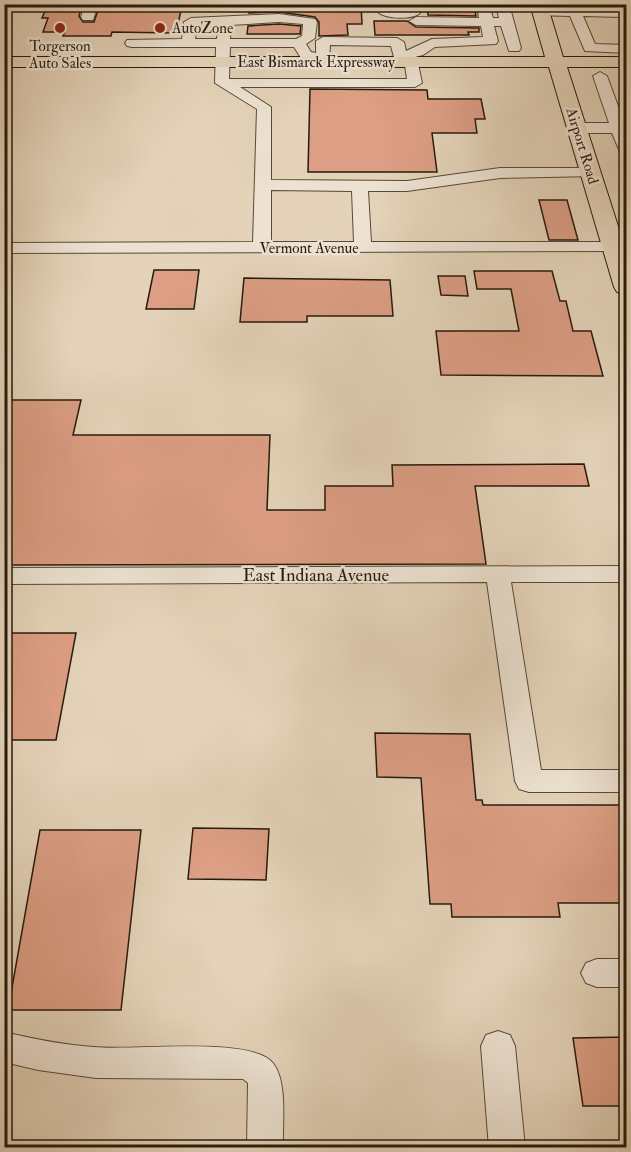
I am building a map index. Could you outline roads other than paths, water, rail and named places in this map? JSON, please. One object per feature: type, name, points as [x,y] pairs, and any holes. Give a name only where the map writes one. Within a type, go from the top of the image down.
[{"type":"main road","name":"Airport Road","points":[[539,8],[627,287]]},
{"type":"main road","name":"East Bismarck Expressway","points":[[4,62],[223,53],[322,61],[627,62]]},
{"type":"street","points":[[188,11],[220,17],[223,16],[225,4]]},
{"type":"street","points":[[258,18],[266,4]]},
{"type":"street","points":[[384,4],[384,12],[414,13],[414,4]]},
{"type":"street","points":[[483,4],[491,41]]},
{"type":"street","points":[[404,60],[432,43],[491,41],[513,46],[502,4]]},
{"type":"street","points":[[539,8],[575,12],[622,13]]},
{"type":"street","points":[[575,12],[590,48],[627,50]]},
{"type":"street","points":[[132,43],[188,43],[223,53],[298,43],[308,38],[310,22],[298,18],[258,18],[225,22],[191,22],[188,43]]},
{"type":"street","points":[[416,21],[507,22]]},
{"type":"street","points":[[222,83],[225,22]]},
{"type":"street","points":[[222,83],[415,83],[397,42],[367,35],[323,41],[322,61],[306,55],[298,43]]},
{"type":"street","points":[[587,38],[627,38]]},
{"type":"street","points":[[600,76],[627,149]]},
{"type":"street","points":[[222,83],[264,107],[261,248]]},
{"type":"street","points":[[577,128],[619,128]]},
{"type":"street","points":[[262,185],[407,186],[500,173],[591,173]]},
{"type":"street","points":[[360,186],[363,248]]},
{"type":"street","name":"Vermont Avenue","points":[[4,248],[614,247]]},
{"type":"street","name":"East Indiana Avenue","points":[[4,576],[627,574]]},
{"type":"street","points":[[498,575],[529,781],[627,781]]},
{"type":"street","points":[[498,1046],[507,1148]]},
{"type":"street","points":[[4,1047],[38,1055],[96,1063],[239,1063],[251,1065],[260,1071],[265,1080],[265,1148]]},
{"type":"place","name":"Torgerson Auto Sales","points":[[60,28]]},
{"type":"place","name":"AutoZone","points":[[160,28]]}]
